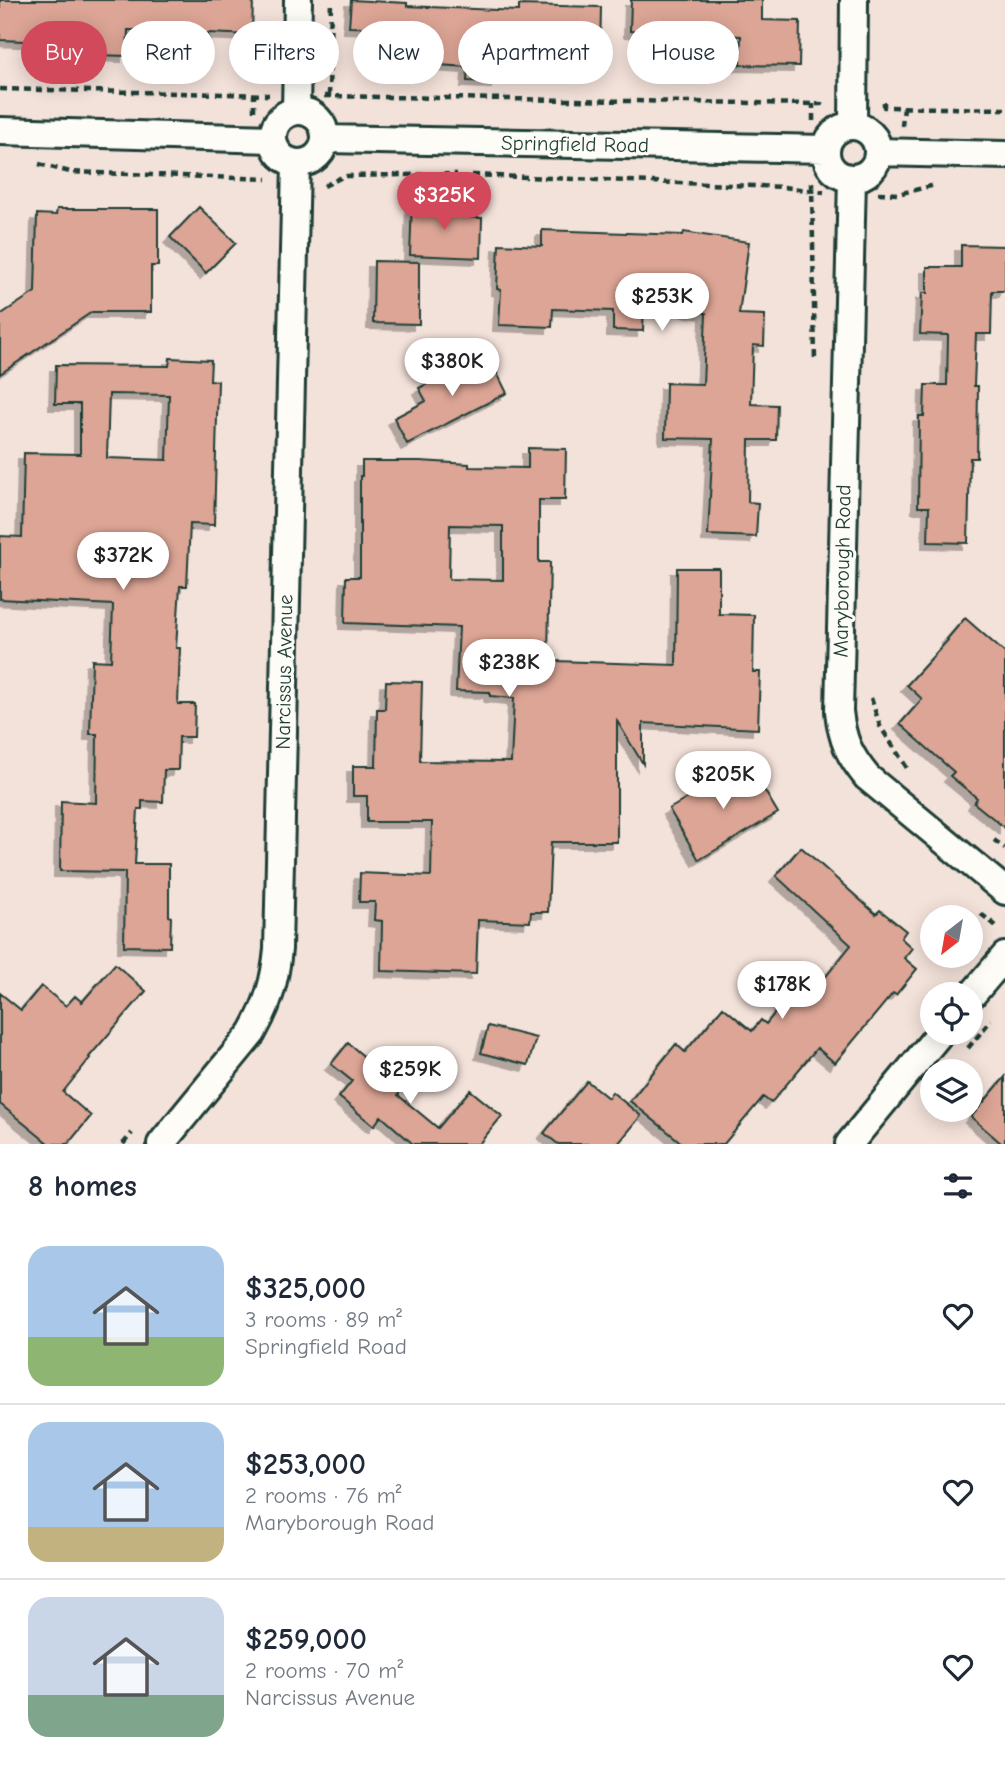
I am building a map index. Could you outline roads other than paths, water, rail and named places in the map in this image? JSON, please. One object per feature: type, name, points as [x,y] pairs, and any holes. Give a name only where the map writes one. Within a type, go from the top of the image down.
[{"type":"street","points":[[296,111],[298,0]]},
{"type":"street","points":[[853,126],[855,0]]},
{"type":"street","points":[[296,111],[305,112],[318,119],[325,139],[316,157],[304,163],[296,163],[279,155],[273,139],[279,119],[296,111]]},
{"type":"street","points":[[853,126],[868,131],[874,137],[878,152],[874,166],[861,177],[843,176],[830,164],[819,137],[829,140],[838,129],[853,126]]},
{"type":"street","points":[[0,131],[273,139]]},
{"type":"street","name":"Springfield Road","points":[[325,139],[819,137]]},
{"type":"street","points":[[878,152],[1005,155]]},
{"type":"street","name":"Narcissus Avenue","points":[[161,1144],[252,1033],[271,993],[276,970],[296,163]]},
{"type":"street","name":"Maryborough Road","points":[[852,178],[840,728],[845,745],[867,777],[1005,891]]},
{"type":"street","points":[[983,982],[1005,956]]},
{"type":"street","points":[[849,1144],[930,1045]]}]
